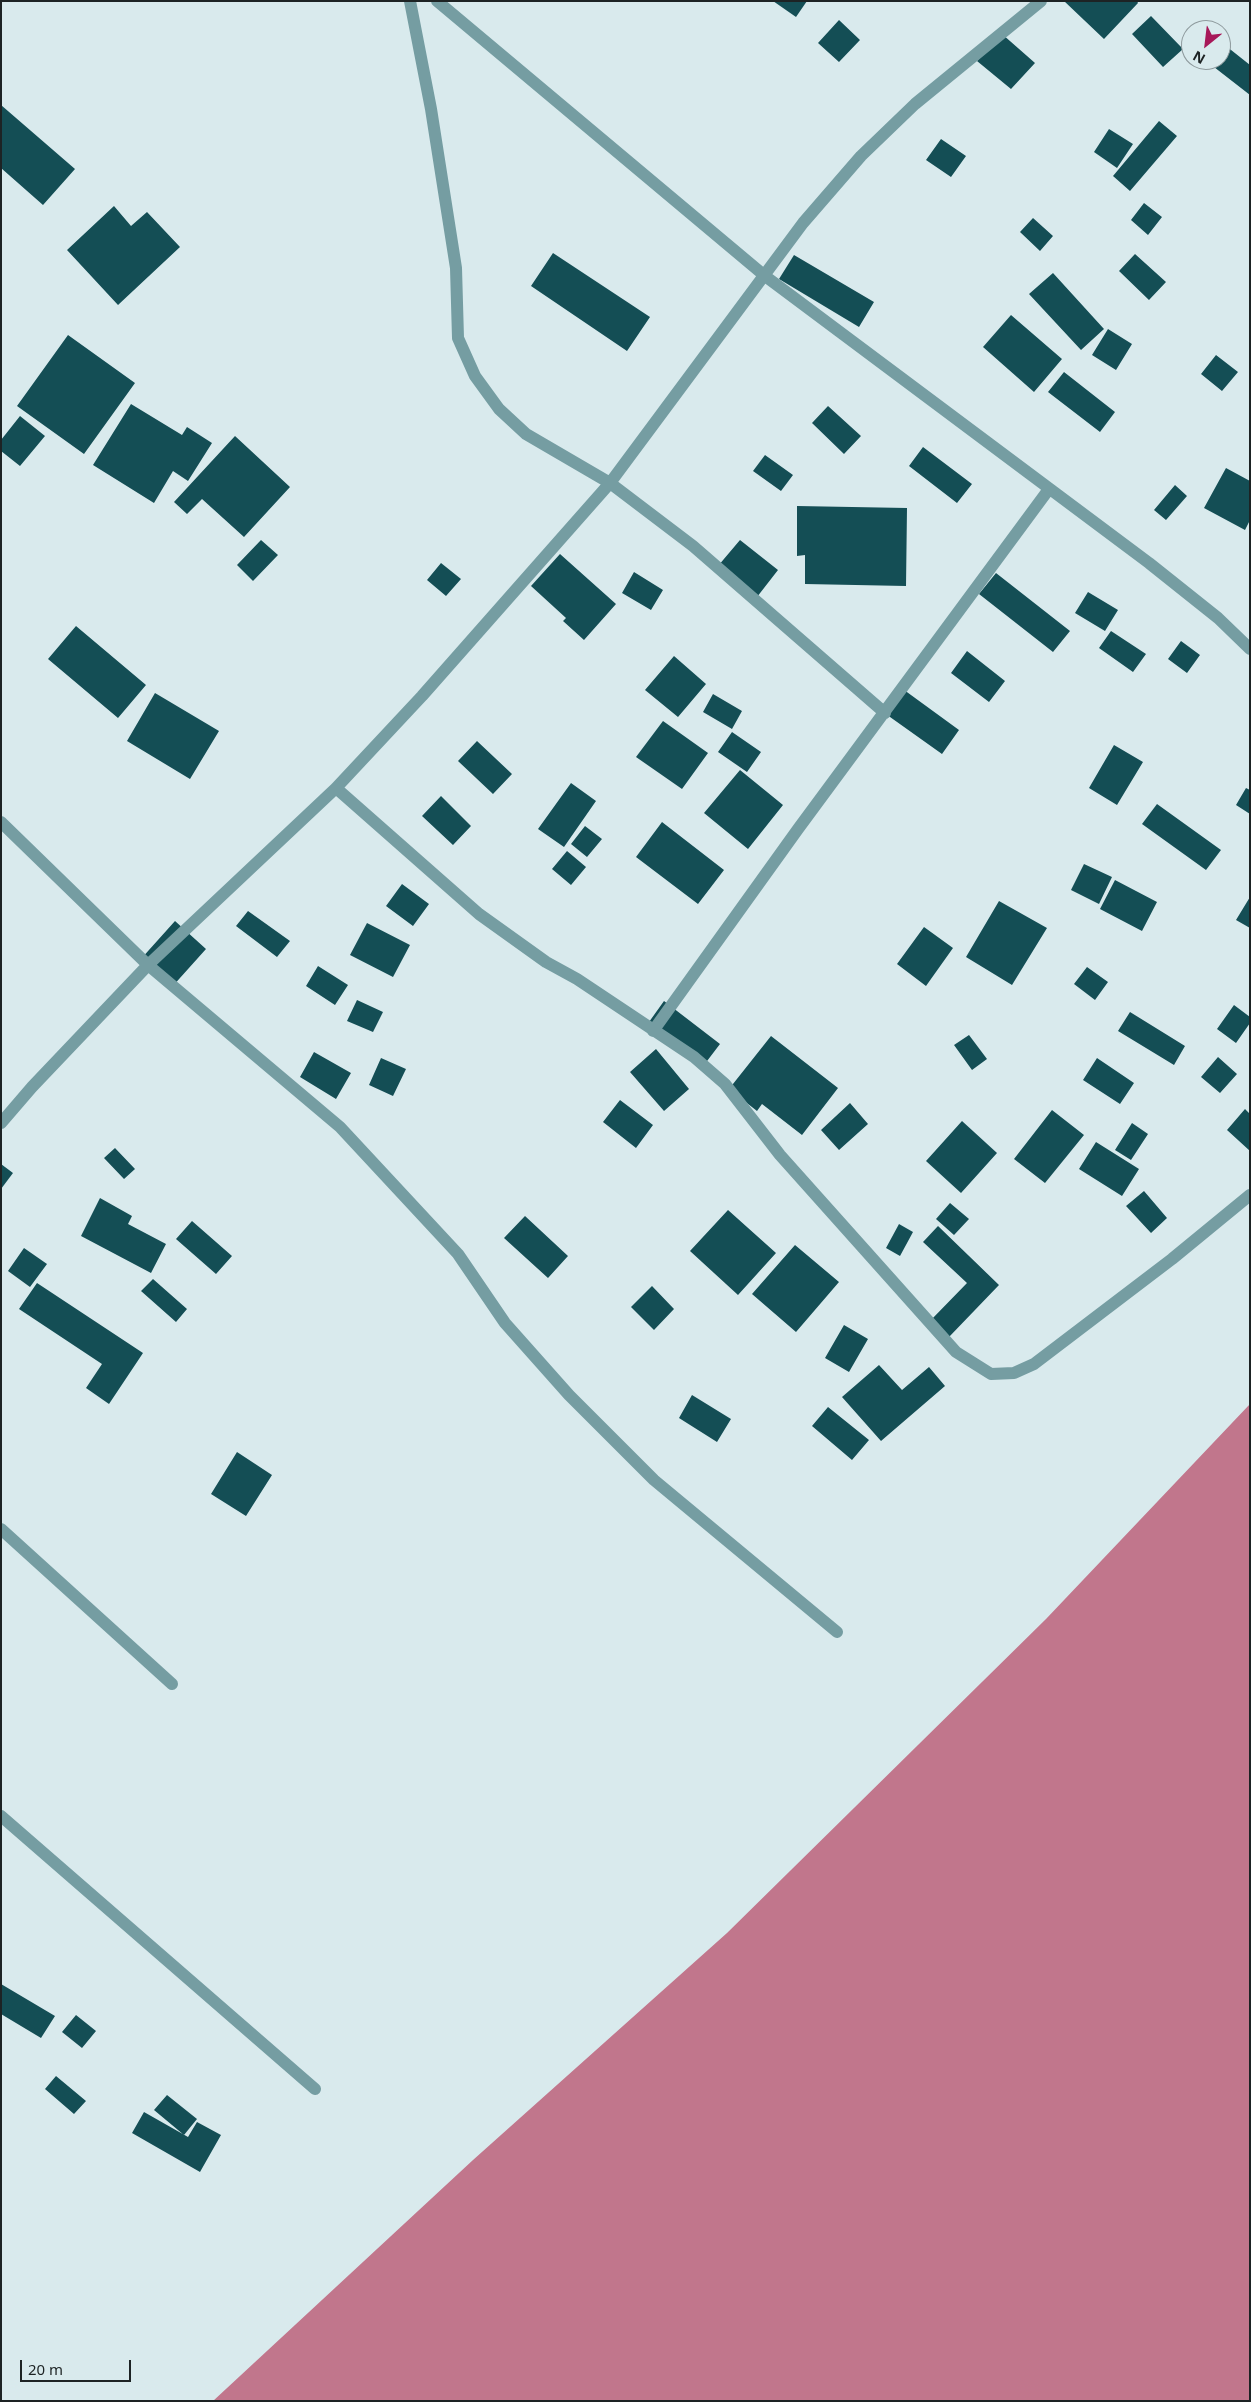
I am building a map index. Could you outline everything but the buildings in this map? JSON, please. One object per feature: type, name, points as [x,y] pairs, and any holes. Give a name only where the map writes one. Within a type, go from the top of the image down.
[{"type":"street","points":[[410,1],[456,268],[458,338],[475,376],[499,409],[526,434],[610,483],[692,546],[885,713]]},
{"type":"street","points":[[437,1],[765,276],[1157,569],[1218,618],[1250,649]]},
{"type":"street","points":[[1,1123],[32,1087],[148,965],[336,788],[422,696],[610,483],[803,223],[861,156],[937,85],[1041,1]]},
{"type":"street","points":[[653,1030],[1049,488]]},
{"type":"street","points":[[336,788],[480,914],[546,962],[694,1057],[725,1084],[780,1155],[956,1352],[991,1374],[1014,1373],[1034,1364],[1172,1259],[1250,1195]]},
{"type":"street","points":[[1,822],[148,965],[340,1127],[458,1254],[511,1330],[569,1394],[654,1480],[837,1632]]},
{"type":"street","points":[[1,1529],[172,1684]]},
{"type":"street","points":[[1,1816],[315,2089]]},
{"type":"shaded area","points":[[1250,1404],[1250,2401],[213,2401],[473,2160],[727,1933],[1046,1619]]}]
